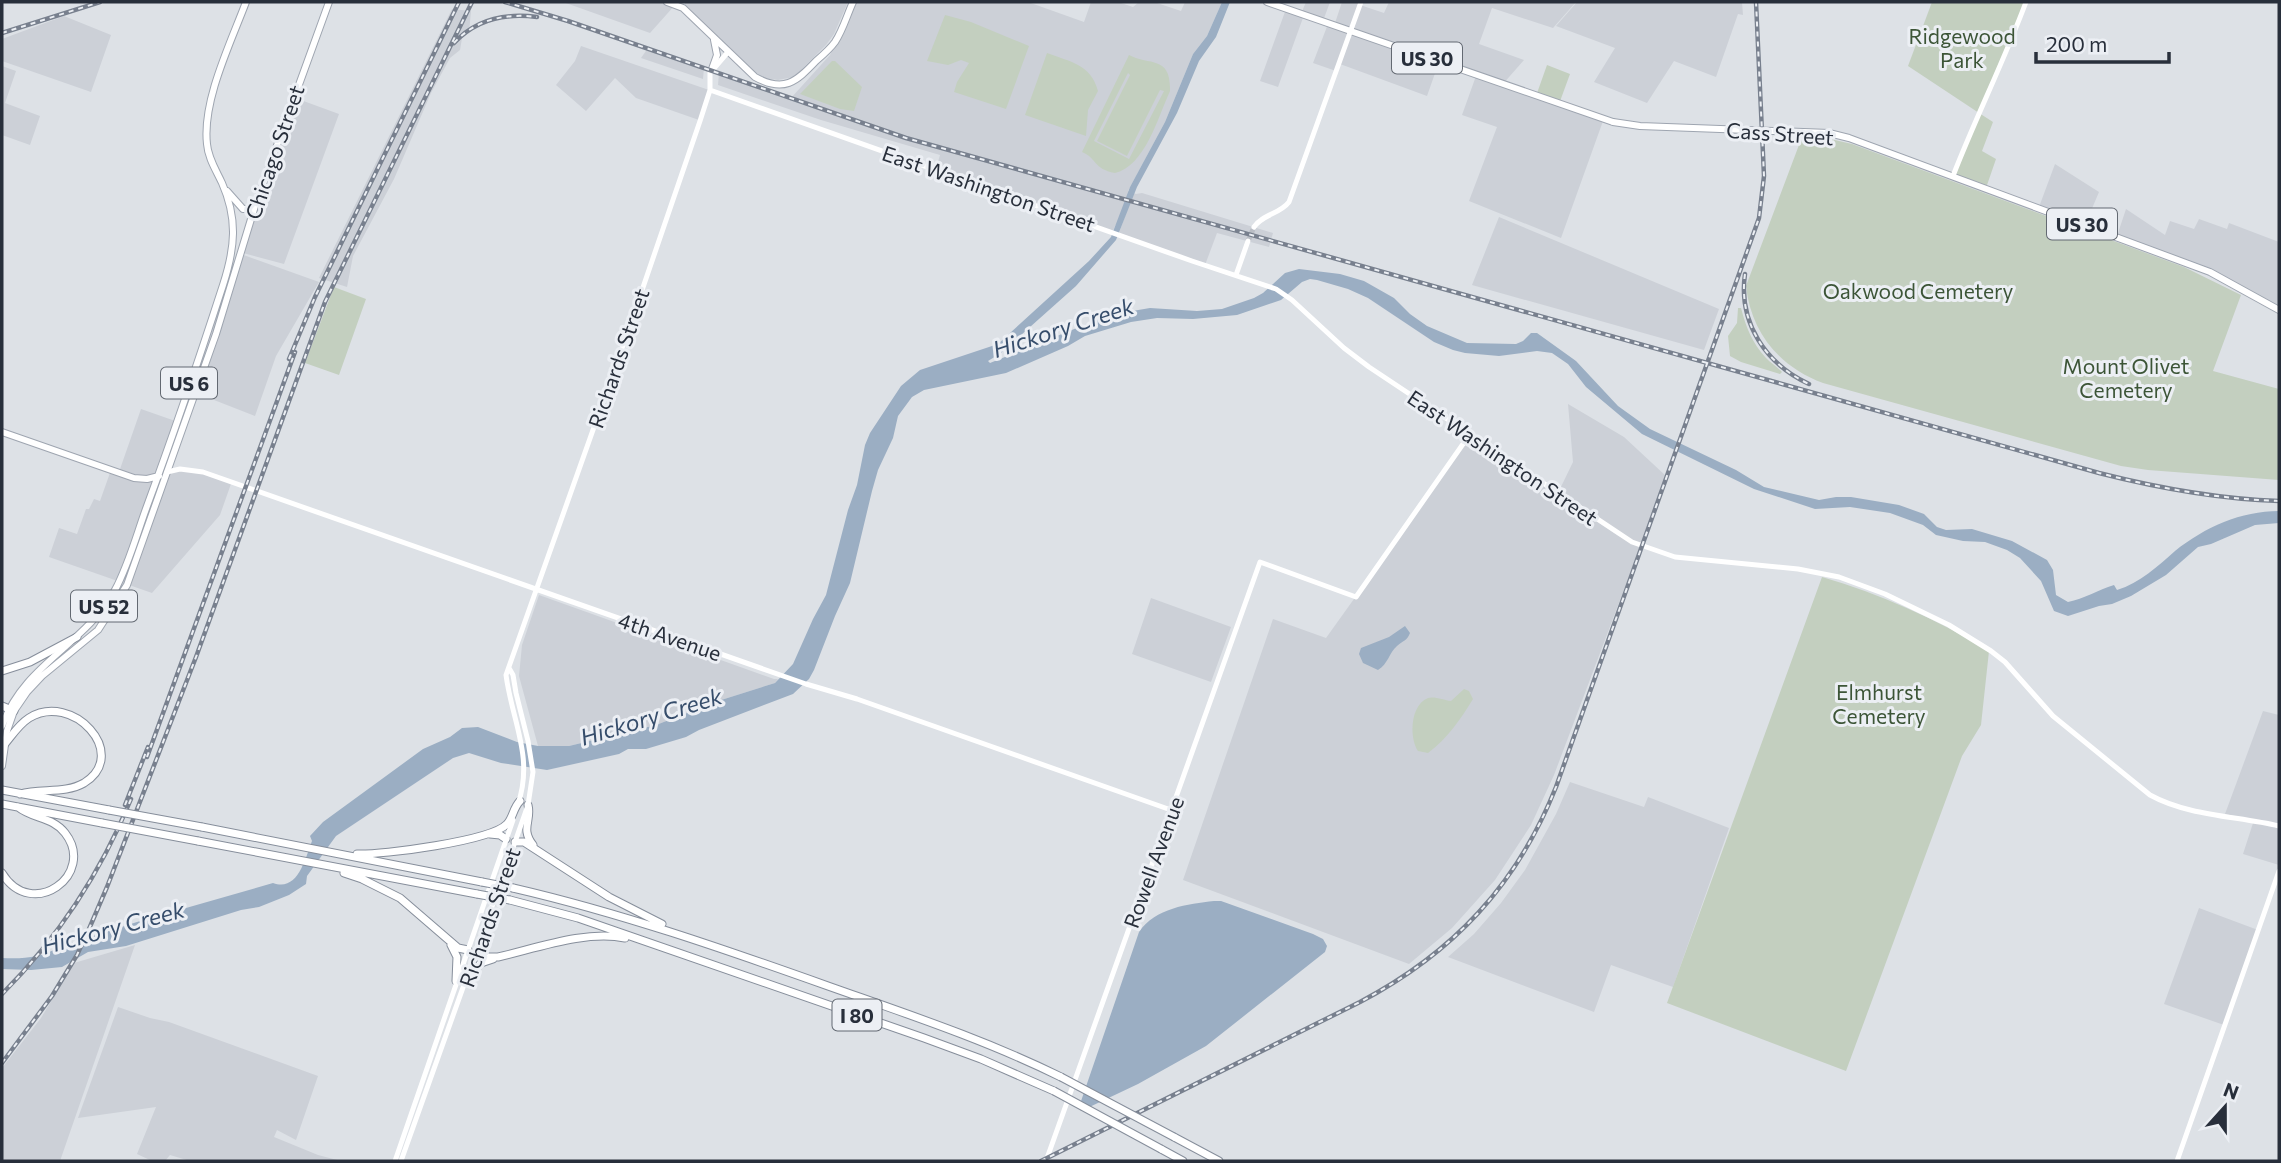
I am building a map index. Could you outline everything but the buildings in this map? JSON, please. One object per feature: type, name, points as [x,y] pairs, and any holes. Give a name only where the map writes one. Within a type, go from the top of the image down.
[{"type":"highway","points":[[2,671],[30,662],[77,637]]},
{"type":"highway","points":[[3,747],[19,726],[29,718],[52,711],[64,713],[85,723],[99,743],[101,753],[97,769],[82,784],[56,791],[17,793]]},
{"type":"highway","name":"I 80","points":[[2,790],[513,888],[582,904],[678,933],[985,1043],[1061,1077],[1219,1161]]},
{"type":"highway","points":[[490,834],[508,823],[515,805],[520,801]]},
{"type":"highway","name":"I 80","points":[[2,804],[510,900],[578,918],[981,1059],[1054,1091],[1183,1161]]},
{"type":"highway","points":[[528,805],[530,809],[526,830],[529,840],[540,854]]},
{"type":"highway","points":[[2,873],[10,884],[19,890],[40,894],[60,885],[72,868],[74,857],[67,835],[59,826],[15,807]]},
{"type":"highway","points":[[343,854],[392,853],[490,834],[506,839]]},
{"type":"highway","points":[[515,842],[524,842],[609,897],[678,933]]},
{"type":"highway","points":[[334,867],[400,898],[458,948],[468,950]]},
{"type":"highway","points":[[467,979],[481,963],[498,957],[590,936],[614,936],[657,945]]},
{"type":"highway","points":[[449,941],[457,957],[456,981]]},
{"type":"highway","points":[[477,952],[488,957],[498,957]]},
{"type":"main road","name":"US 6","points":[[159,476],[234,250],[234,223],[224,186],[207,145],[206,122],[218,79],[246,2]]},
{"type":"main road","name":"Chicago Street","points":[[167,472],[230,294],[254,206],[328,2]]},
{"type":"main road","points":[[667,2],[678,3],[750,73],[766,83],[783,85],[797,80],[835,42],[853,2]]},
{"type":"main road","name":"Cass Street","points":[[1267,2],[1613,122],[1640,126],[1829,133],[1849,138],[2210,272],[2279,310]]},
{"type":"main road","points":[[712,69],[717,50],[714,39]]},
{"type":"main road","points":[[224,186],[243,209],[254,206]]},
{"type":"main road","points":[[2,432],[134,478],[147,479],[167,472]]},
{"type":"main road","name":"US 52","points":[[2,766],[8,709],[42,676],[98,630],[118,601],[127,586],[167,472]]},
{"type":"main road","name":"US 52","points":[[2,726],[8,709],[22,688],[91,623],[114,592],[159,476]]},
{"type":"street","points":[[1254,227],[1263,217],[1284,209],[1289,202],[1361,2]]},
{"type":"street","points":[[1953,176],[1973,125],[2002,65],[2026,2]]},
{"type":"street","points":[[712,69],[727,52]]},
{"type":"street","name":"Richards Street","points":[[401,1161],[528,805],[533,772],[506,675],[710,90],[709,78],[712,69]]},
{"type":"street","name":"East Washington Street","points":[[710,90],[1266,284],[1292,300],[1344,348],[1618,535],[1645,548],[1675,557],[1798,569],[1839,577],[1885,594],[1949,625],[1991,651],[2005,662],[2053,716],[2150,795],[2189,809],[2279,826]]},
{"type":"street","points":[[1236,275],[1248,241]]},
{"type":"street","name":"Rowell Avenue","points":[[1046,1161],[1260,562],[1356,597],[1469,434]]},
{"type":"street","name":"4th Avenue","points":[[167,472],[180,469],[203,472],[1171,810]]},
{"type":"street","name":"Richards Street","points":[[395,1161],[520,801],[525,771],[525,741]]},
{"type":"street","points":[[506,839],[515,842]]},
{"type":"street","points":[[2177,1161],[2279,871]]},
{"type":"street","points":[[468,950],[477,952]]},
{"type":"shaded area","points":[[563,2],[665,2],[675,5],[650,33]]},
{"type":"shaded area","points":[[685,2],[848,2],[834,34],[826,45],[794,77],[778,80],[765,78],[753,71],[685,5]]},
{"type":"shaded area","points":[[856,2],[1028,2],[1084,22],[1091,2],[1118,2],[1133,7],[1139,2],[1154,2],[1181,11],[1185,2],[1222,2],[1207,36],[1193,54],[1165,122],[1128,191],[1273,233],[1269,247],[1217,233],[1205,265],[1119,233],[1128,208],[1113,231],[936,169],[940,155],[821,120],[718,85],[719,73],[791,98],[830,55]]},
{"type":"shaded area","points":[[1306,2],[1330,2],[1323,21],[1304,15],[1278,87],[1260,81],[1286,9],[1301,14]]},
{"type":"shaded area","points":[[1342,2],[1361,2],[1360,5],[1384,13],[1389,2],[1576,2],[1553,28],[1492,8],[1479,44],[1524,60],[1502,85],[1603,121],[1561,238],[1469,201],[1497,127],[1462,115],[1476,76],[1439,62],[1427,96],[1340,64],[1336,71],[1313,63],[1328,24],[1334,26]]},
{"type":"shaded area","points":[[1577,2],[1742,2],[1743,15],[1738,14],[1716,77],[1674,61],[1647,103],[1594,82],[1615,48],[1556,26]]},
{"type":"shaded area","points":[[452,9],[471,11],[469,33],[462,38],[460,50],[450,58],[431,93],[394,179],[353,256],[347,287],[319,278]]},
{"type":"shaded area","points":[[64,16],[111,35],[91,92],[2,61],[2,39]]},
{"type":"shaded area","points":[[581,46],[709,90],[699,120],[636,98],[615,78],[586,111],[556,85],[575,61]]},
{"type":"shaded area","points":[[648,48],[704,67],[703,79],[641,58]]},
{"type":"shaded area","points":[[2,66],[16,71],[5,103],[40,116],[30,145],[2,135]]},
{"type":"shaded area","points":[[298,99],[339,114],[284,264],[243,253]]},
{"type":"shaded area","points":[[2055,164],[2099,192],[2085,225],[2039,207]]},
{"type":"shaded area","points":[[2126,209],[2165,235],[2170,221],[2194,229],[2199,219],[2227,229],[2229,223],[2279,242],[2279,309],[2210,271],[2117,236]]},
{"type":"shaded area","points":[[1499,217],[1719,309],[1704,350],[1472,285]]},
{"type":"shaded area","points":[[238,253],[319,282],[276,356],[255,416],[191,391]]},
{"type":"shaded area","points":[[1568,404],[1624,437],[1666,476],[1641,545],[1558,493],[1573,462]]},
{"type":"shaded area","points":[[141,409],[181,423],[164,472],[180,468],[232,481],[220,515],[152,593],[49,557],[59,528],[77,534],[86,509],[89,509],[94,499],[100,501],[111,470],[119,472]]},
{"type":"shaded area","points":[[1470,437],[1617,535],[1640,547],[1554,775],[1531,825],[1495,880],[1452,928],[1409,964],[1183,880],[1273,619],[1326,638]]},
{"type":"shaded area","points":[[539,595],[778,679],[775,683],[656,725],[569,746],[538,746],[519,676],[522,645]]},
{"type":"shaded area","points":[[1151,598],[1231,627],[1211,682],[1132,654]]},
{"type":"shaded area","points":[[2263,711],[2279,715],[2279,865],[2243,854],[2254,820],[2225,814]]},
{"type":"shaded area","points":[[1570,782],[1644,807],[1648,797],[1729,828],[1673,987],[1611,965],[1594,1012],[1448,957],[1474,934],[1525,870],[1556,814]]},
{"type":"shaded area","points":[[2199,908],[2258,930],[2224,1025],[2164,1004]]},
{"type":"shaded area","points":[[135,945],[60,1161],[2,1161],[2,1068],[41,1018],[74,963]]},
{"type":"shaded area","points":[[118,1007],[169,1022],[318,1076],[296,1140],[277,1130],[274,1137],[318,1155],[341,1161],[190,1161],[170,1155],[165,1161],[152,1161],[137,1154],[156,1107],[78,1118]]},
{"type":"green space","name":"Ridgewood Park","points":[[1932,2],[2025,2],[1979,113],[1908,66]]},
{"type":"green space","points":[[945,15],[971,22],[1029,46],[1006,109],[954,92],[969,63],[961,60],[948,65],[927,61]]},
{"type":"green space","points":[[1047,53],[1085,69],[1095,82],[1098,91],[1088,110],[1086,136],[1025,115]]},
{"type":"green space","points":[[1129,55],[1163,67],[1167,72],[1170,91],[1149,139],[1135,161],[1115,173],[1103,169],[1082,152]],"holes":[[[1128,73],[1130,75],[1097,141],[1127,156],[1160,90],[1164,91],[1129,159],[1094,141]]]},
{"type":"green space","points":[[832,61],[862,87],[854,111],[840,109],[800,94]]},
{"type":"green space","points":[[1547,65],[1570,74],[1559,104],[1536,96]]},
{"type":"green space","name":"Ridgewood Park","points":[[1979,113],[1993,122],[1982,151],[1996,159],[1986,188],[1953,176]]},
{"type":"green space","points":[[1802,137],[1826,138],[1852,144],[2184,267],[2241,295],[2213,371],[2279,389],[2279,480],[2121,466],[1823,383],[1794,368],[1781,358],[1761,333],[1754,319],[1746,286]]},
{"type":"green space","points":[[334,287],[366,299],[339,375],[305,363]]},
{"type":"green space","points":[[1738,308],[1741,308],[1757,347],[1782,372],[1780,374],[1730,356],[1728,336],[1737,323]]},
{"type":"green space","name":"Elmhurst Cemetery","points":[[1822,577],[1908,608],[1989,651],[1981,725],[1962,756],[1846,1071],[1667,1003]]},
{"type":"green space","points":[[1464,689],[1469,691],[1473,699],[1458,721],[1428,753],[1418,751],[1412,730],[1418,707],[1428,698],[1451,701]]},
{"type":"water","points":[[1222,2],[1230,2],[1216,37],[1199,61],[1177,113],[1137,187],[1116,240],[1076,286],[1001,353],[988,361],[990,363],[1109,315],[1150,308],[1197,311],[1222,309],[1263,293],[1285,273],[1299,269],[1340,274],[1364,281],[1394,298],[1427,326],[1467,343],[1516,344],[1531,333],[1537,333],[1576,361],[1618,406],[1650,429],[1736,470],[1764,487],[1819,500],[1851,497],[1899,505],[1924,514],[1937,527],[1946,530],[1972,529],[2012,541],[2047,560],[2053,570],[2056,595],[2068,602],[2114,585],[2117,590],[2133,583],[2187,542],[2237,517],[2279,511],[2279,523],[2255,525],[2198,547],[2166,575],[2131,596],[2068,616],[2054,611],[2041,581],[2020,558],[2007,550],[1985,542],[1963,541],[1936,535],[1923,525],[1890,513],[1850,507],[1815,509],[1754,489],[1642,434],[1586,387],[1568,364],[1552,353],[1537,351],[1499,356],[1453,350],[1434,342],[1368,298],[1348,289],[1310,279],[1302,282],[1281,300],[1237,315],[1193,319],[1157,318],[1131,322],[1085,336],[1006,373],[924,390],[912,397],[898,416],[893,438],[878,470],[850,583],[814,670],[809,679],[793,694],[686,737],[646,749],[628,749],[619,754],[547,770],[501,763],[469,753],[453,758],[336,836],[307,876],[306,884],[289,895],[259,907],[241,910],[126,946],[88,952],[62,967],[2,969],[2,958],[39,956],[137,922],[273,883],[289,883],[303,865],[312,841],[310,836],[323,822],[423,749],[450,737],[462,728],[478,727],[517,742],[538,746],[569,746],[656,725],[775,683],[793,664],[826,595],[870,433],[901,386],[920,370],[998,344],[1089,261],[1111,237],[1130,187],[1165,122],[1193,54],[1207,36]]},
{"type":"water","points":[[1405,626],[1409,636],[1394,649],[1381,668],[1378,670],[1363,663],[1359,654],[1361,648],[1389,637]]},
{"type":"water","points":[[1221,901],[1313,934],[1323,939],[1327,946],[1325,952],[1206,1046],[1138,1084],[1081,1111],[1079,1107],[1139,932],[1163,912]]},
{"type":"tunnel","points":[[1248,241],[1254,227]]},
{"type":"railway","points":[[2,33],[100,2]]},
{"type":"railway","points":[[289,359],[315,297],[459,2]]},
{"type":"railway","points":[[2,1063],[52,996],[89,929],[196,657],[325,302],[472,2]]},
{"type":"railway","points":[[505,2],[568,21],[906,138],[2099,473],[2188,492],[2279,501]]},
{"type":"railway","points":[[1041,1161],[1394,983],[1453,938],[1478,913],[1522,855],[1556,787],[1759,218],[1764,176],[1756,2]]},
{"type":"railway","points":[[454,43],[472,28],[492,19],[537,17]]},
{"type":"railway","points":[[1745,274],[1746,309],[1758,340],[1780,365],[1809,384]]},
{"type":"railway","points":[[147,757],[295,352]]},
{"type":"railway","points":[[125,805],[148,747]]},
{"type":"railway","points":[[2,994],[42,950],[76,903],[106,852],[131,799]]},
{"type":"park label","name":"Oakwood Cemetery","points":[[1918,290]]},
{"type":"park label","name":"Mount Olivet Cemetery","points":[[2126,377]]},
{"type":"water label","name":"Hickory Creek","points":[[1063,327]]},
{"type":"water label","name":"Hickory Creek","points":[[651,716]]},
{"type":"water label","name":"Hickory Creek","points":[[113,927]]}]
